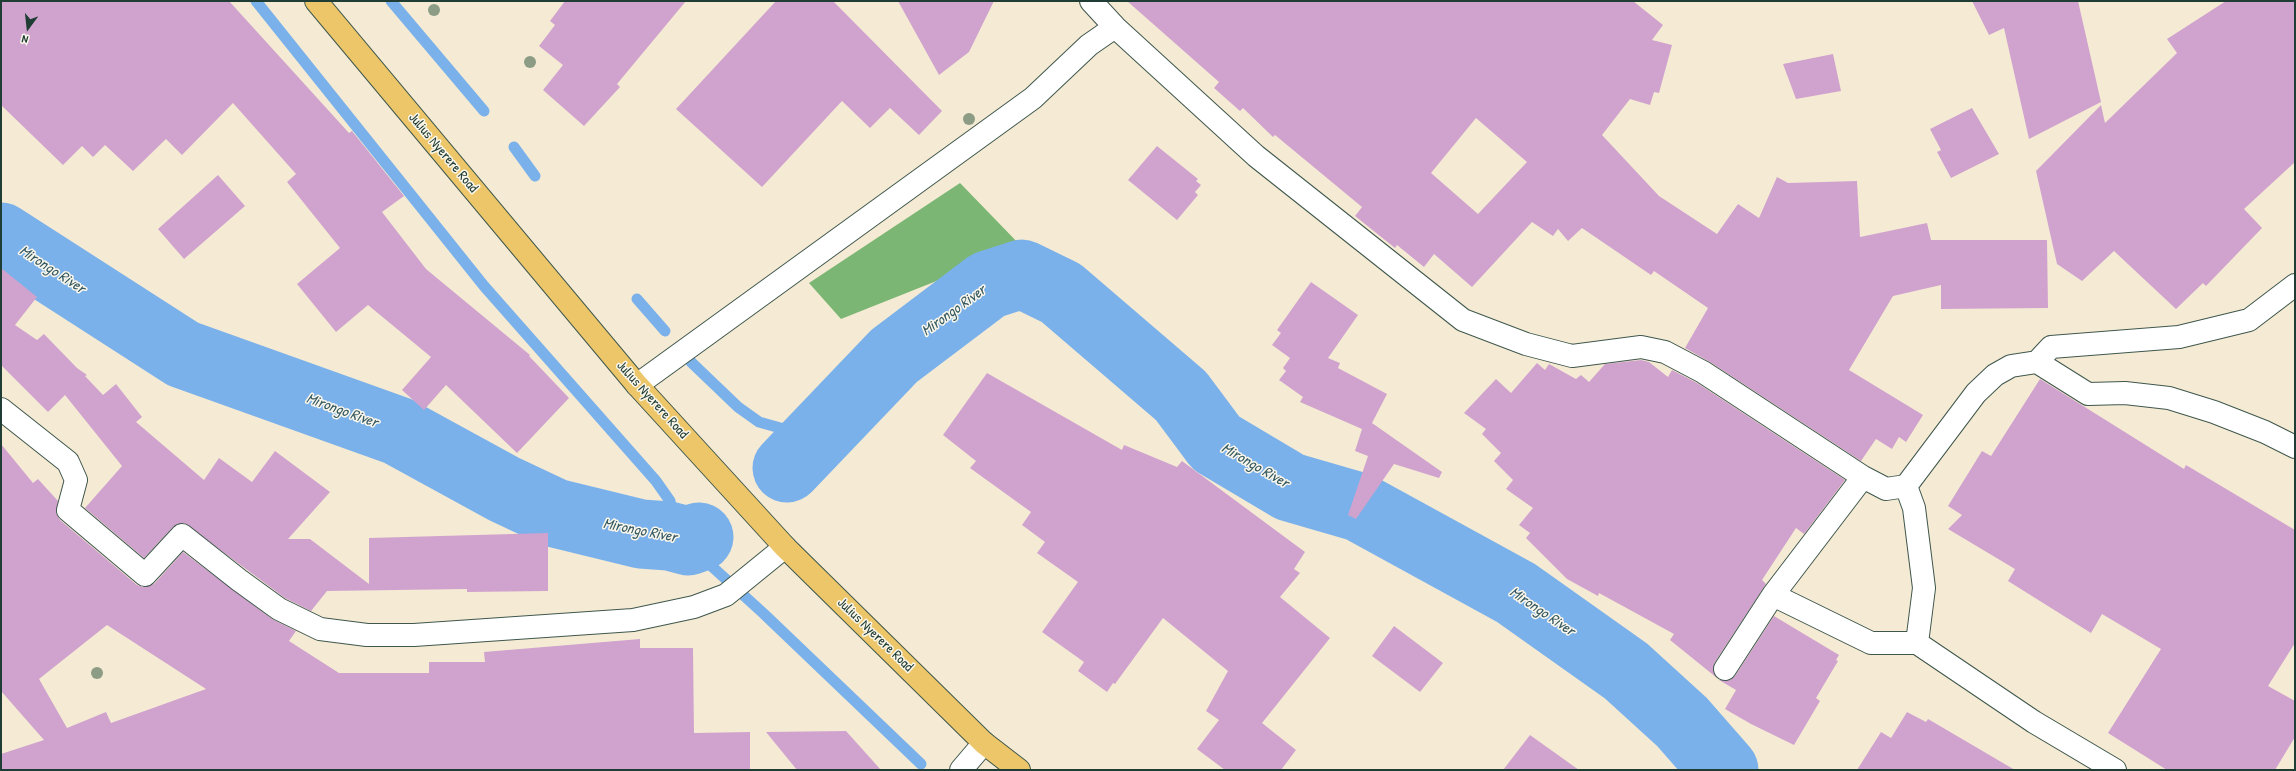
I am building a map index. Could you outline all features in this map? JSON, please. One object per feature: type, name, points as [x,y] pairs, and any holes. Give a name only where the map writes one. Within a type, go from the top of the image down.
[{"type":"highway","name":"Julius Nyerere Road","points":[[316,1],[637,385],[785,547],[984,743],[1019,770]]},
{"type":"street","points":[[1092,1],[1115,27],[1256,156],[1463,320],[1526,344],[1572,356],[1641,347],[1665,352],[1703,372],[1863,477],[1886,489],[1906,486],[1976,393],[1995,375],[2012,366],[2037,362],[2051,347],[2179,337],[2249,320],[2295,285]]},
{"type":"street","points":[[637,385],[1033,98],[1089,46],[1115,27]]},
{"type":"street","points":[[2037,362],[2088,394],[2125,393],[2169,398],[2214,412],[2265,432],[2295,447]]},
{"type":"street","points":[[1,409],[68,462],[76,480],[68,510],[145,575],[182,535],[280,610],[320,629],[367,635],[414,635],[633,620],[694,607],[726,595],[785,547]]},
{"type":"street","points":[[1725,669],[1773,595],[1863,477]]},
{"type":"street","points":[[1906,486],[1914,508],[1924,588],[1917,643]]},
{"type":"street","points":[[1773,595],[1871,642],[1917,643],[2034,722],[2115,770]]},
{"type":"street","points":[[961,770],[984,743]]},
{"type":"green space","points":[[960,183],[1022,247],[841,319],[809,283]]},
{"type":"building","points":[[1,1],[229,1],[349,133],[352,131],[404,196],[382,212],[426,269],[530,355],[529,356],[569,398],[517,453],[446,385],[424,410],[402,390],[431,357],[368,305],[336,332],[297,284],[340,248],[287,182],[296,174],[233,103],[182,155],[166,139],[133,171],[105,145],[93,157],[82,146],[63,165],[1,105]]},
{"type":"building","points":[[565,1],[686,1],[617,84],[620,87],[584,126],[543,90],[563,65],[539,46],[555,25],[550,21]]},
{"type":"building","points":[[776,1],[833,1],[942,111],[919,135],[890,108],[870,128],[842,101],[762,187],[676,109]]},
{"type":"building","points":[[898,1],[994,1],[969,52],[939,75]]},
{"type":"building","points":[[1127,1],[1633,1],[1663,25],[1652,40],[1672,45],[1659,93],[1654,92],[1650,105],[1630,99],[1602,135],[1659,196],[1717,234],[1738,204],[1759,218],[1777,177],[1788,183],[1857,181],[1860,237],[1927,223],[1931,240],[2047,240],[2048,308],[1941,309],[1941,285],[1893,296],[1849,370],[1923,415],[1906,442],[1899,437],[1892,449],[1876,439],[1861,461],[1710,362],[1685,348],[1708,308],[1654,271],[1651,275],[1582,228],[1568,241],[1558,229],[1553,236],[1532,222],[1472,287],[1434,254],[1424,267],[1397,245],[1395,248],[1355,216],[1362,207],[1275,135],[1273,137],[1243,108],[1240,111],[1214,88],[1219,82]],"holes":[[[1476,118],[1527,162],[1478,214],[1431,173]]]},
{"type":"building","points":[[1972,1],[2078,1],[2101,102],[2029,139],[2004,28],[1989,35]]},
{"type":"building","points":[[2226,1],[2295,1],[2295,162],[2244,209],[2262,228],[2206,286],[2203,283],[2176,309],[2114,251],[2082,281],[2057,264],[2036,171],[2101,105],[2105,123],[2177,53],[2167,39]]},
{"type":"building","points":[[1833,54],[1841,91],[1796,99],[1783,64]]},
{"type":"building","points":[[1972,108],[1999,154],[1951,178],[1937,152],[1941,150],[1930,129]]},
{"type":"building","points":[[1157,146],[1198,179],[1196,181],[1201,185],[1195,192],[1198,195],[1177,220],[1128,180]]},
{"type":"building","points":[[218,175],[245,206],[184,259],[158,229]]},
{"type":"building","points":[[1,268],[37,297],[15,325],[37,340],[44,334],[77,368],[87,375],[85,376],[103,395],[116,384],[142,417],[136,422],[204,480],[219,458],[252,482],[275,451],[330,492],[288,539],[310,539],[369,584],[369,538],[548,533],[548,591],[467,592],[467,589],[327,591],[311,611],[285,598],[184,523],[173,527],[144,558],[85,508],[122,466],[65,395],[48,412],[1,365]]},
{"type":"building","points":[[1311,282],[1358,315],[1328,358],[1340,363],[1338,368],[1387,394],[1372,423],[1442,472],[1439,478],[1394,464],[1356,519],[1348,515],[1368,456],[1355,451],[1362,429],[1300,402],[1303,397],[1279,380],[1286,371],[1283,368],[1290,358],[1272,345],[1281,333],[1277,330]]},
{"type":"building","points":[[1641,360],[1649,362],[1668,377],[1672,370],[1697,383],[1845,480],[1804,534],[1796,528],[1762,580],[1766,584],[1715,662],[1713,669],[1717,678],[1670,640],[1674,634],[1599,593],[1598,596],[1567,579],[1526,538],[1530,533],[1519,525],[1533,508],[1506,489],[1513,480],[1494,461],[1501,453],[1482,434],[1486,429],[1464,413],[1496,379],[1511,393],[1537,363],[1545,370],[1549,364],[1576,379],[1581,375],[1589,382],[1605,364]]},
{"type":"building","points":[[987,373],[1122,450],[1124,445],[1177,467],[1182,461],[1305,552],[1294,569],[1300,573],[1280,597],[1330,638],[1262,723],[1296,750],[1281,770],[1225,770],[1197,749],[1219,720],[1206,711],[1228,671],[1163,618],[1115,684],[1113,683],[1107,692],[1078,671],[1084,662],[1042,632],[1078,582],[1037,553],[1045,542],[1022,525],[1031,512],[970,468],[976,461],[943,435]]},
{"type":"building","points":[[2040,379],[2184,469],[2186,465],[2295,530],[2295,643],[2268,686],[2295,701],[2295,737],[2275,770],[2167,770],[2108,733],[2161,649],[2102,614],[2091,633],[2008,581],[2015,569],[1948,529],[1962,515],[1948,506],[1982,451],[1991,456]]},
{"type":"building","points":[[1,444],[33,483],[38,479],[58,501],[56,513],[60,520],[137,585],[143,587],[154,584],[183,552],[272,619],[296,631],[289,641],[339,673],[429,673],[429,662],[485,662],[484,652],[640,639],[640,648],[693,648],[694,733],[750,732],[750,770],[1,770],[1,754],[44,740],[1,691]],"holes":[[[107,625],[206,689],[111,723],[106,712],[67,728],[39,679]]]},
{"type":"building","points":[[1774,616],[1839,655],[1836,660],[1838,661],[1816,698],[1820,701],[1794,745],[1751,724],[1725,709],[1736,690],[1719,680],[1730,680],[1735,676]]},
{"type":"building","points":[[1394,626],[1443,663],[1420,692],[1372,656]]},
{"type":"building","points":[[1907,712],[1926,722],[1928,719],[2015,770],[1857,770],[1881,732],[1891,738]]},
{"type":"building","points":[[846,731],[881,770],[797,770],[766,732]]},
{"type":"building","points":[[1530,735],[1579,770],[1503,770]]},
{"type":"waterway","points":[[256,1],[484,286],[656,481],[670,501],[673,518],[669,536]]},
{"type":"waterway","points":[[391,1],[484,111]]},
{"type":"waterway","points":[[514,147],[535,176]]},
{"type":"waterway","name":"Mirongo River","points":[[1,237],[183,354],[398,431],[504,489],[555,513],[641,534],[669,536],[688,541],[699,537]]},
{"type":"waterway","name":"Mirongo River","points":[[787,468],[894,356],[988,285],[1022,274],[1061,293],[1181,396],[1216,443],[1290,487],[1359,507],[1516,593],[1626,671],[1682,722],[1724,770]]},
{"type":"waterway","points":[[637,299],[665,331]]},
{"type":"waterway","points":[[691,362],[738,407],[759,422],[816,438]]},
{"type":"waterway","points":[[688,541],[696,552],[763,613],[921,764]]}]
